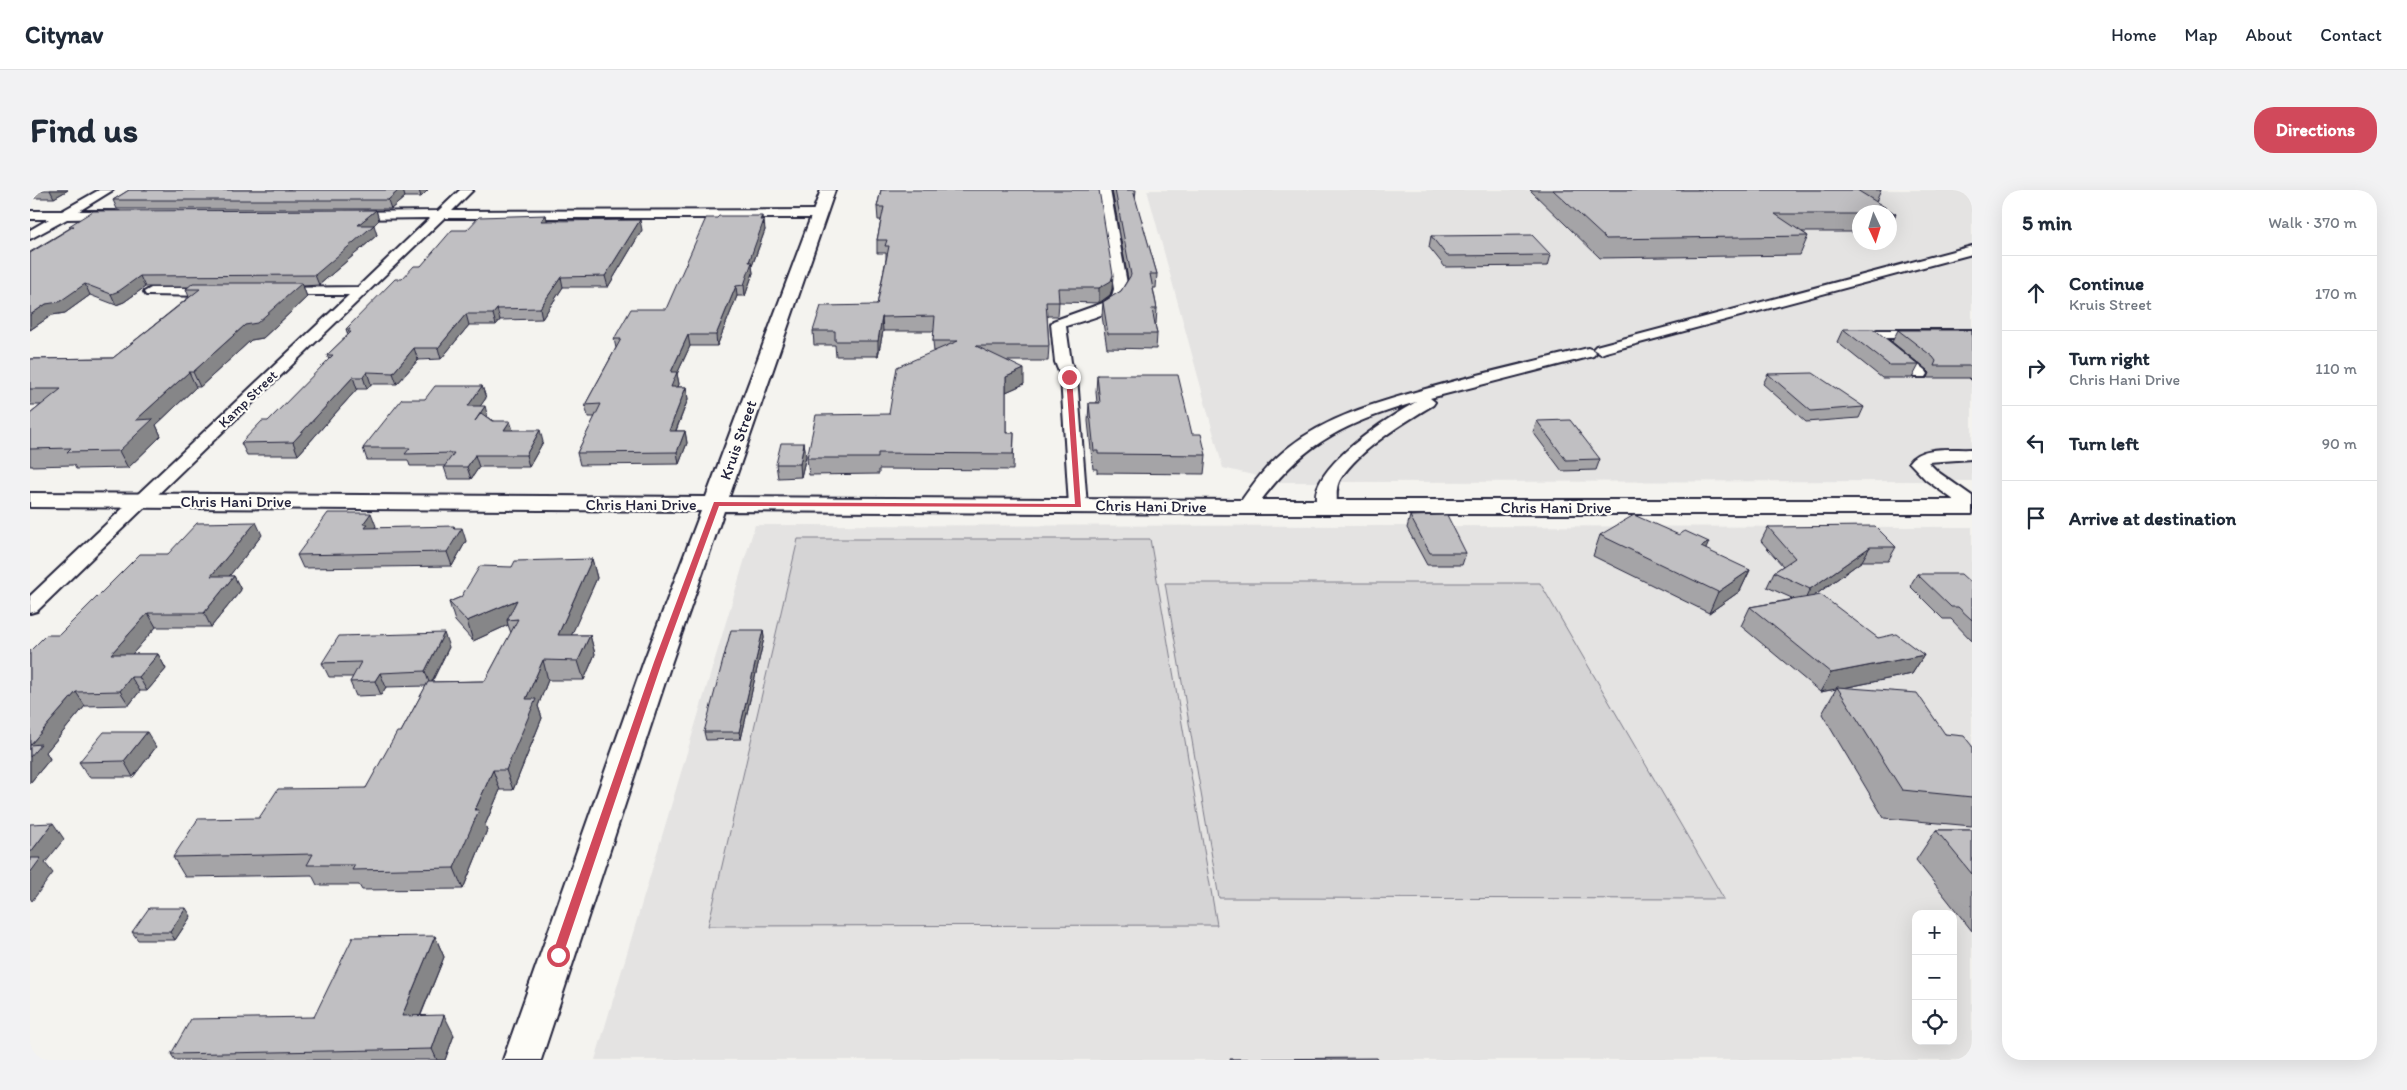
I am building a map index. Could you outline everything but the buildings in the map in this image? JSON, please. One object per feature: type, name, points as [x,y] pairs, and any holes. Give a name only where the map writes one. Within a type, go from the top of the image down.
[{"type":"street","points":[[30,235],[108,190]]},
{"type":"street","name":"Kamp Street","points":[[30,607],[467,190]]},
{"type":"street","name":"Kruis Street","points":[[522,1060],[658,662],[828,190]]},
{"type":"street","points":[[1078,506],[1069,377],[1063,362],[1058,324],[1108,306],[1119,298],[1121,289],[1104,190]]},
{"type":"street","points":[[342,215],[819,214]]},
{"type":"street","points":[[30,215],[124,215]]},
{"type":"street","points":[[1246,507],[1276,468],[1296,450],[1334,427],[1368,412],[1458,384],[1594,351],[1972,250]]},
{"type":"street","points":[[260,292],[361,291]]},
{"type":"street","points":[[151,292],[230,292]]},
{"type":"street","points":[[1920,374],[1873,336],[1877,334],[1970,336]]},
{"type":"street","points":[[1327,507],[1327,488],[1335,472],[1353,455],[1410,411],[1458,384]]},
{"type":"street","points":[[1972,454],[1928,456],[1921,458],[1918,462],[1932,476],[1972,505]]},
{"type":"street","name":"Chris Hani Drive","points":[[30,500],[1246,507],[1972,505]]},
{"type":"shaded area","points":[[1147,190],[1972,190],[1972,481],[1282,482],[1223,468]]},
{"type":"shaded area","points":[[755,525],[1972,527],[1972,1060],[595,1060]]},
{"type":"shaded area","points":[[798,539],[1150,539],[1217,925],[708,926]]},
{"type":"shaded area","points":[[1165,583],[1540,583],[1724,899],[1219,898]]},
{"type":"route","points":[[558,955],[658,662],[716,504],[1078,506],[1069,377]]}]
